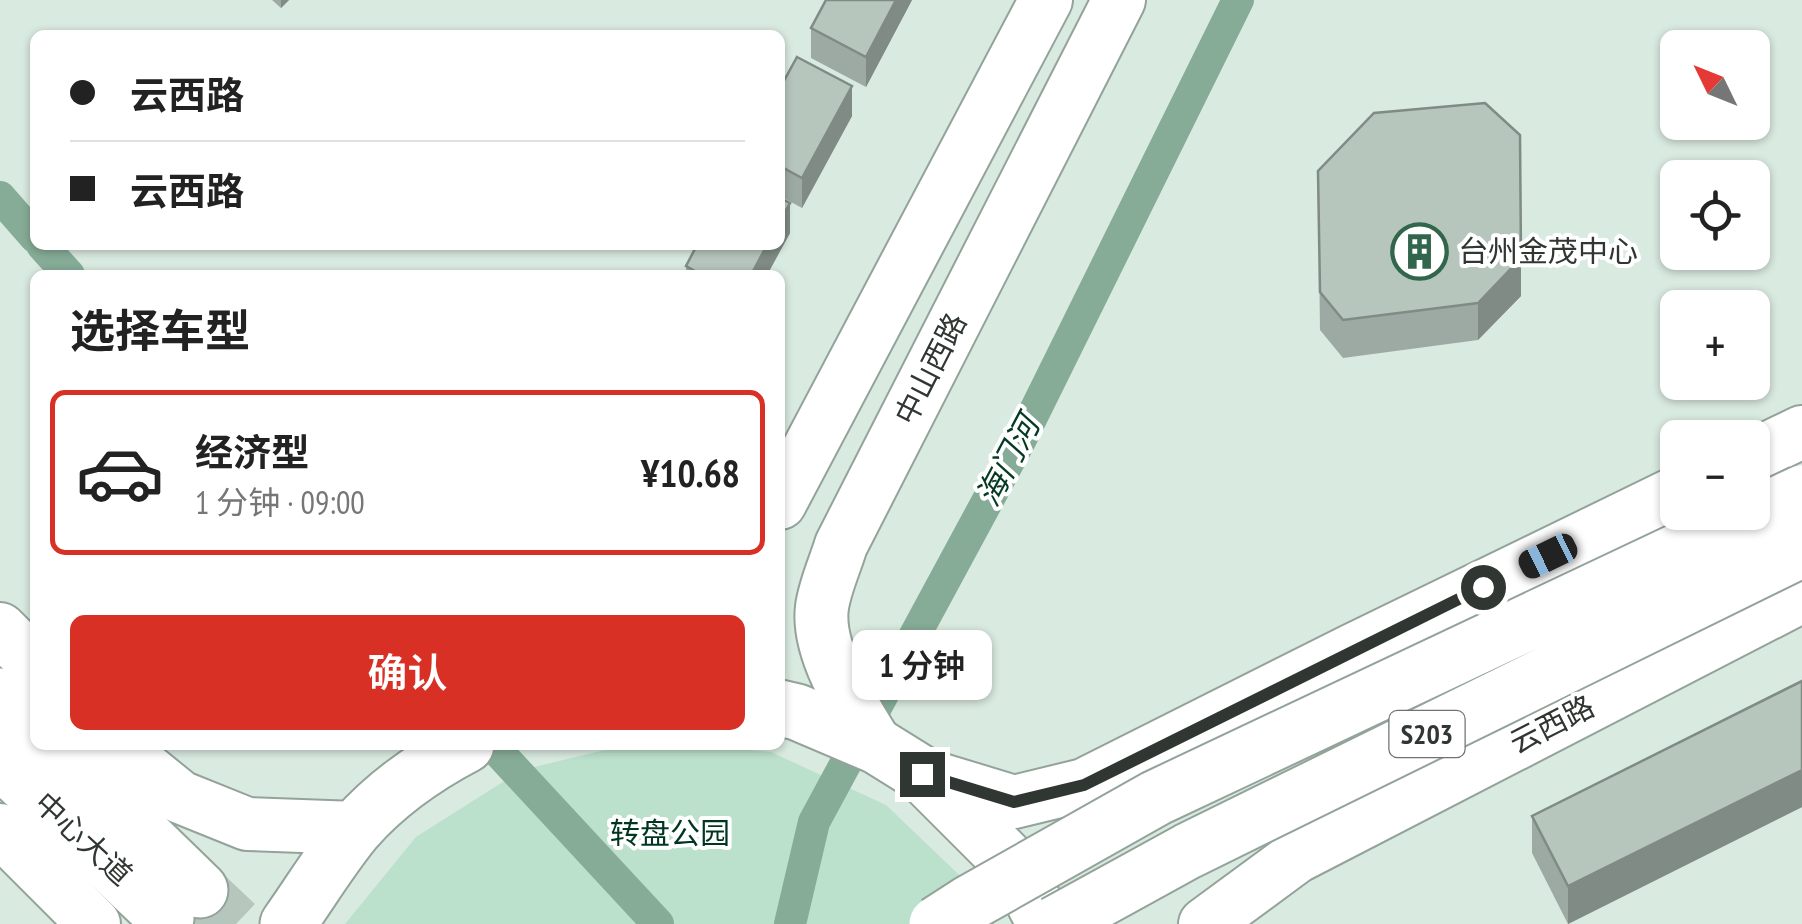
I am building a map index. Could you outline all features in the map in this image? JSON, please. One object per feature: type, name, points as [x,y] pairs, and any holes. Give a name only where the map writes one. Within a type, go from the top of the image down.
[{"type":"main road","points":[[785,495],[1046,0]]},
{"type":"main road","name":"中山西路","points":[[905,763],[849,699],[826,649],[822,608],[840,545],[1119,0]]},
{"type":"main road","points":[[1770,447],[1802,432]]},
{"type":"main road","name":"S203","points":[[937,924],[1156,798],[1802,493]]},
{"type":"main road","points":[[792,712],[905,763],[1014,802],[1084,785],[1660,501]]},
{"type":"main road","name":"S203","points":[[1055,924],[1188,851],[1802,549]]},
{"type":"main road","name":"云西路","points":[[1205,924],[1296,857],[1802,596]]},
{"type":"main road","points":[[0,629],[30,659]]},
{"type":"main road","points":[[0,696],[30,725]]},
{"type":"main road","points":[[1222,716],[1191,741],[1169,783],[1176,831],[1206,863],[1256,866],[1296,857]]},
{"type":"main road","name":"中心大道","points":[[0,760],[183,904],[55,750]]},
{"type":"main road","points":[[122,750],[180,796],[247,824],[356,828]]},
{"type":"main road","points":[[288,924],[356,828],[396,791],[445,758]]},
{"type":"main road","points":[[905,763],[1017,869],[1045,924]]},
{"type":"main road","points":[[0,830],[94,924]]},
{"type":"green space","name":"转盘公园","points":[[604,750],[771,752],[886,805],[978,893],[994,924],[345,924],[416,837],[522,770]]},
{"type":"building","points":[[826,0],[896,0],[866,57],[811,28]]},
{"type":"building","points":[[797,57],[852,86],[802,178],[785,169],[785,79]]},
{"type":"building","name":"台州金茂中心","points":[[1485,103],[1520,135],[1521,258],[1478,303],[1343,320],[1320,292],[1318,171],[1374,113]]},
{"type":"building","points":[[694,250],[764,250],[754,270],[693,270],[686,266]]},
{"type":"building","points":[[1802,681],[1802,770],[1568,886],[1532,816]]},
{"type":"waterway","name":"海门河","points":[[790,924],[814,822],[1021,439],[1238,0]]},
{"type":"waterway","points":[[0,197],[30,231]]},
{"type":"waterway","points":[[46,250],[64,270]]},
{"type":"waterway","points":[[497,750],[658,924]]},
{"type":"tunnel","points":[[200,890],[236,924]]},
{"type":"place","name":"台州金茂中心","points":[[1419,252]]},
{"type":"route","points":[[922,774],[1014,802],[1084,785],[1483,587]]}]
